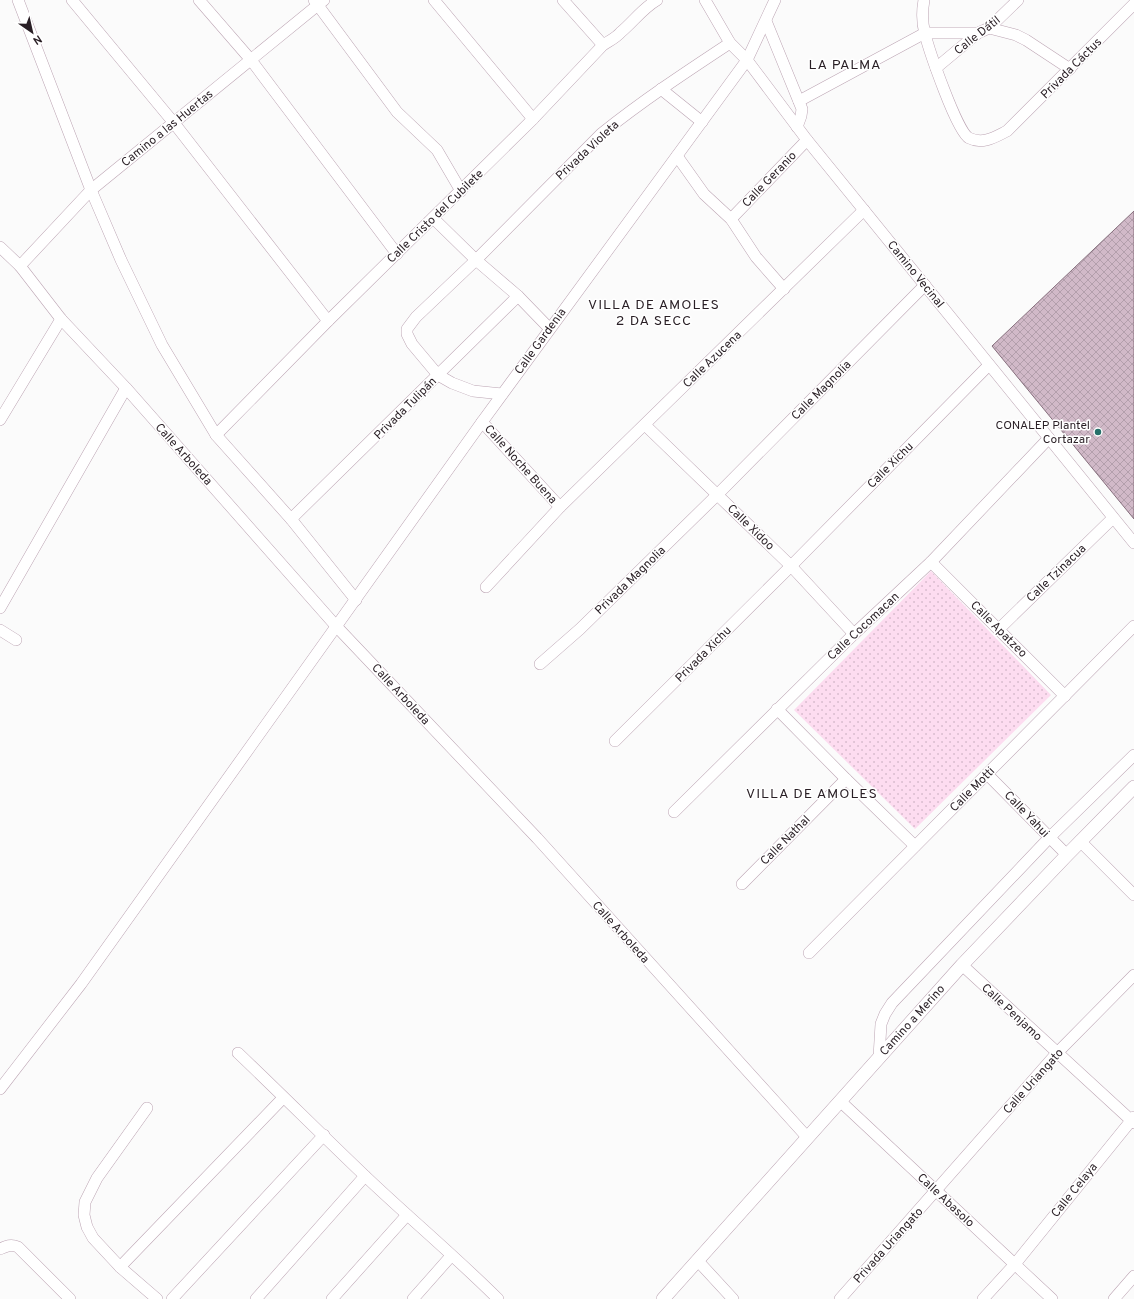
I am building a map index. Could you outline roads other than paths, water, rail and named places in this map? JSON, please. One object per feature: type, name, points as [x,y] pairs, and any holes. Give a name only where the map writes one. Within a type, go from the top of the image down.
[{"type":"street","points":[[18,0],[91,190],[121,260],[159,339],[216,435],[291,519],[356,600]]},
{"type":"street","points":[[72,0],[174,123],[328,321]]},
{"type":"street","points":[[200,0],[252,60],[397,254]]},
{"type":"street","points":[[434,0],[533,119]]},
{"type":"street","points":[[563,0],[603,45]]},
{"type":"street","name":"Calle Cristo del Cubilete","points":[[216,435],[328,321],[533,119],[603,45],[621,32],[650,4],[657,0]]},
{"type":"street","name":"Camino Vecinal","points":[[705,0],[730,43],[747,60],[807,140],[1134,543]]},
{"type":"street","name":"Calle Gardenia","points":[[0,1089],[81,984],[549,328],[747,60],[775,0]]},
{"type":"street","points":[[924,0],[922,10],[925,33],[936,68]]},
{"type":"street","name":"Calle Dátil","points":[[936,68],[978,33],[989,28],[1018,0]]},
{"type":"street","points":[[319,2],[397,112],[437,150],[461,191]]},
{"type":"street","name":"Camino a las Huertas","points":[[20,266],[91,190],[252,60],[319,2]]},
{"type":"street","name":"Privada Cáctus","points":[[936,68],[958,123],[968,138],[978,141],[990,140],[1007,131],[1134,4]]},
{"type":"street","points":[[766,20],[802,109],[797,127]]},
{"type":"street","points":[[989,28],[1016,35],[1026,40],[1070,69]]},
{"type":"street","points":[[799,101],[925,33],[978,33]]},
{"type":"street","name":"Privada Violeta","points":[[438,375],[419,353],[407,334],[407,329],[416,317],[476,260],[601,134],[661,89],[730,43]]},
{"type":"street","points":[[661,89],[702,122]]},
{"type":"street","name":"Calle Geranio","points":[[731,218],[807,140]]},
{"type":"street","points":[[677,156],[704,194],[731,218],[756,257],[784,289]]},
{"type":"street","name":"Calle Azucena","points":[[486,587],[560,507],[864,210]]},
{"type":"street","points":[[433,218],[476,260],[518,296],[549,328]]},
{"type":"street","name":"Calle Arboleda","points":[[0,247],[20,266],[61,319],[126,388],[336,626],[536,838],[807,1137]]},
{"type":"street","name":"Calle Magnolia","points":[[717,495],[926,285]]},
{"type":"street","name":"Privada Tulipán","points":[[291,519],[518,296]]},
{"type":"street","points":[[0,420],[61,319]]},
{"type":"street","name":"Calle Xichu","points":[[791,566],[989,365]]},
{"type":"street","points":[[438,375],[452,383],[473,391],[502,394]]},
{"type":"street","points":[[0,608],[126,388]]},
{"type":"street","name":"Calle Noche Buena","points":[[482,422],[560,507]]},
{"type":"street","name":"Calle Xidoo","points":[[645,425],[791,566],[854,634]]},
{"type":"street","name":"Calle Cocomacan","points":[[674,812],[854,634],[931,562],[1050,438]]},
{"type":"street","name":"Privada Magnolia","points":[[540,664],[580,629],[717,495]]},
{"type":"street","name":"Calle Tzinacua","points":[[999,629],[1113,518]]},
{"type":"street","name":"Calle Apatzeo","points":[[931,562],[1065,696]]},
{"type":"street","name":"Privada Xichu","points":[[615,741],[791,566]]},
{"type":"street","name":"Calle Motti","points":[[809,953],[1134,626]]},
{"type":"street","points":[[0,630],[16,640]]},
{"type":"street","points":[[777,709],[915,846]]},
{"type":"street","points":[[879,1057],[881,1024],[892,1003],[1050,838],[1134,754]]},
{"type":"street","name":"Calle Yahui","points":[[987,774],[1067,855]]},
{"type":"street","name":"Calle Nathal","points":[[742,884],[846,779]]},
{"type":"street","name":"Camino a Merino","points":[[663,1299],[962,964],[1134,787]]},
{"type":"street","points":[[1080,841],[1134,895]]},
{"type":"street","name":"Calle Penjamo","points":[[962,964],[1057,1053],[1133,1120]]},
{"type":"street","name":"Calle Uriangato","points":[[937,1190],[1057,1053],[1134,975]]},
{"type":"street","points":[[238,1053],[365,1176],[452,1256],[492,1297]]},
{"type":"street","points":[[120,1267],[283,1098]]},
{"type":"street","name":"Calle Abasolo","points":[[840,1101],[1052,1299]]},
{"type":"street","points":[[147,1108],[97,1178],[85,1202],[84,1215],[87,1227],[93,1238],[120,1267],[157,1299]]},
{"type":"street","name":"Calle Celaya","points":[[984,1299],[1015,1264],[1133,1120]]},
{"type":"street","points":[[172,1299],[324,1135]]},
{"type":"street","points":[[256,1299],[365,1176]]},
{"type":"street","name":"Privada Uriangato","points":[[840,1299],[937,1190]]},
{"type":"street","points":[[332,1299],[407,1215]]},
{"type":"street","points":[[0,1249],[5,1246],[12,1245],[18,1247],[67,1298]]},
{"type":"street","points":[[413,1299],[452,1256]]},
{"type":"street","points":[[698,1261],[733,1299]]},
{"type":"street","points":[[1114,1299],[1134,1276]]},
{"type":"place","name":"CONALEP Plantel Cortazar","points":[[1098,432]]},
{"type":"district","name":"LA PALMA","points":[[845,64]]},
{"type":"district","name":"VILLA DE AMOLES 2 DA SECC","points":[[654,312]]},
{"type":"district","name":"VILLA DE AMOLES","points":[[812,793]]}]
